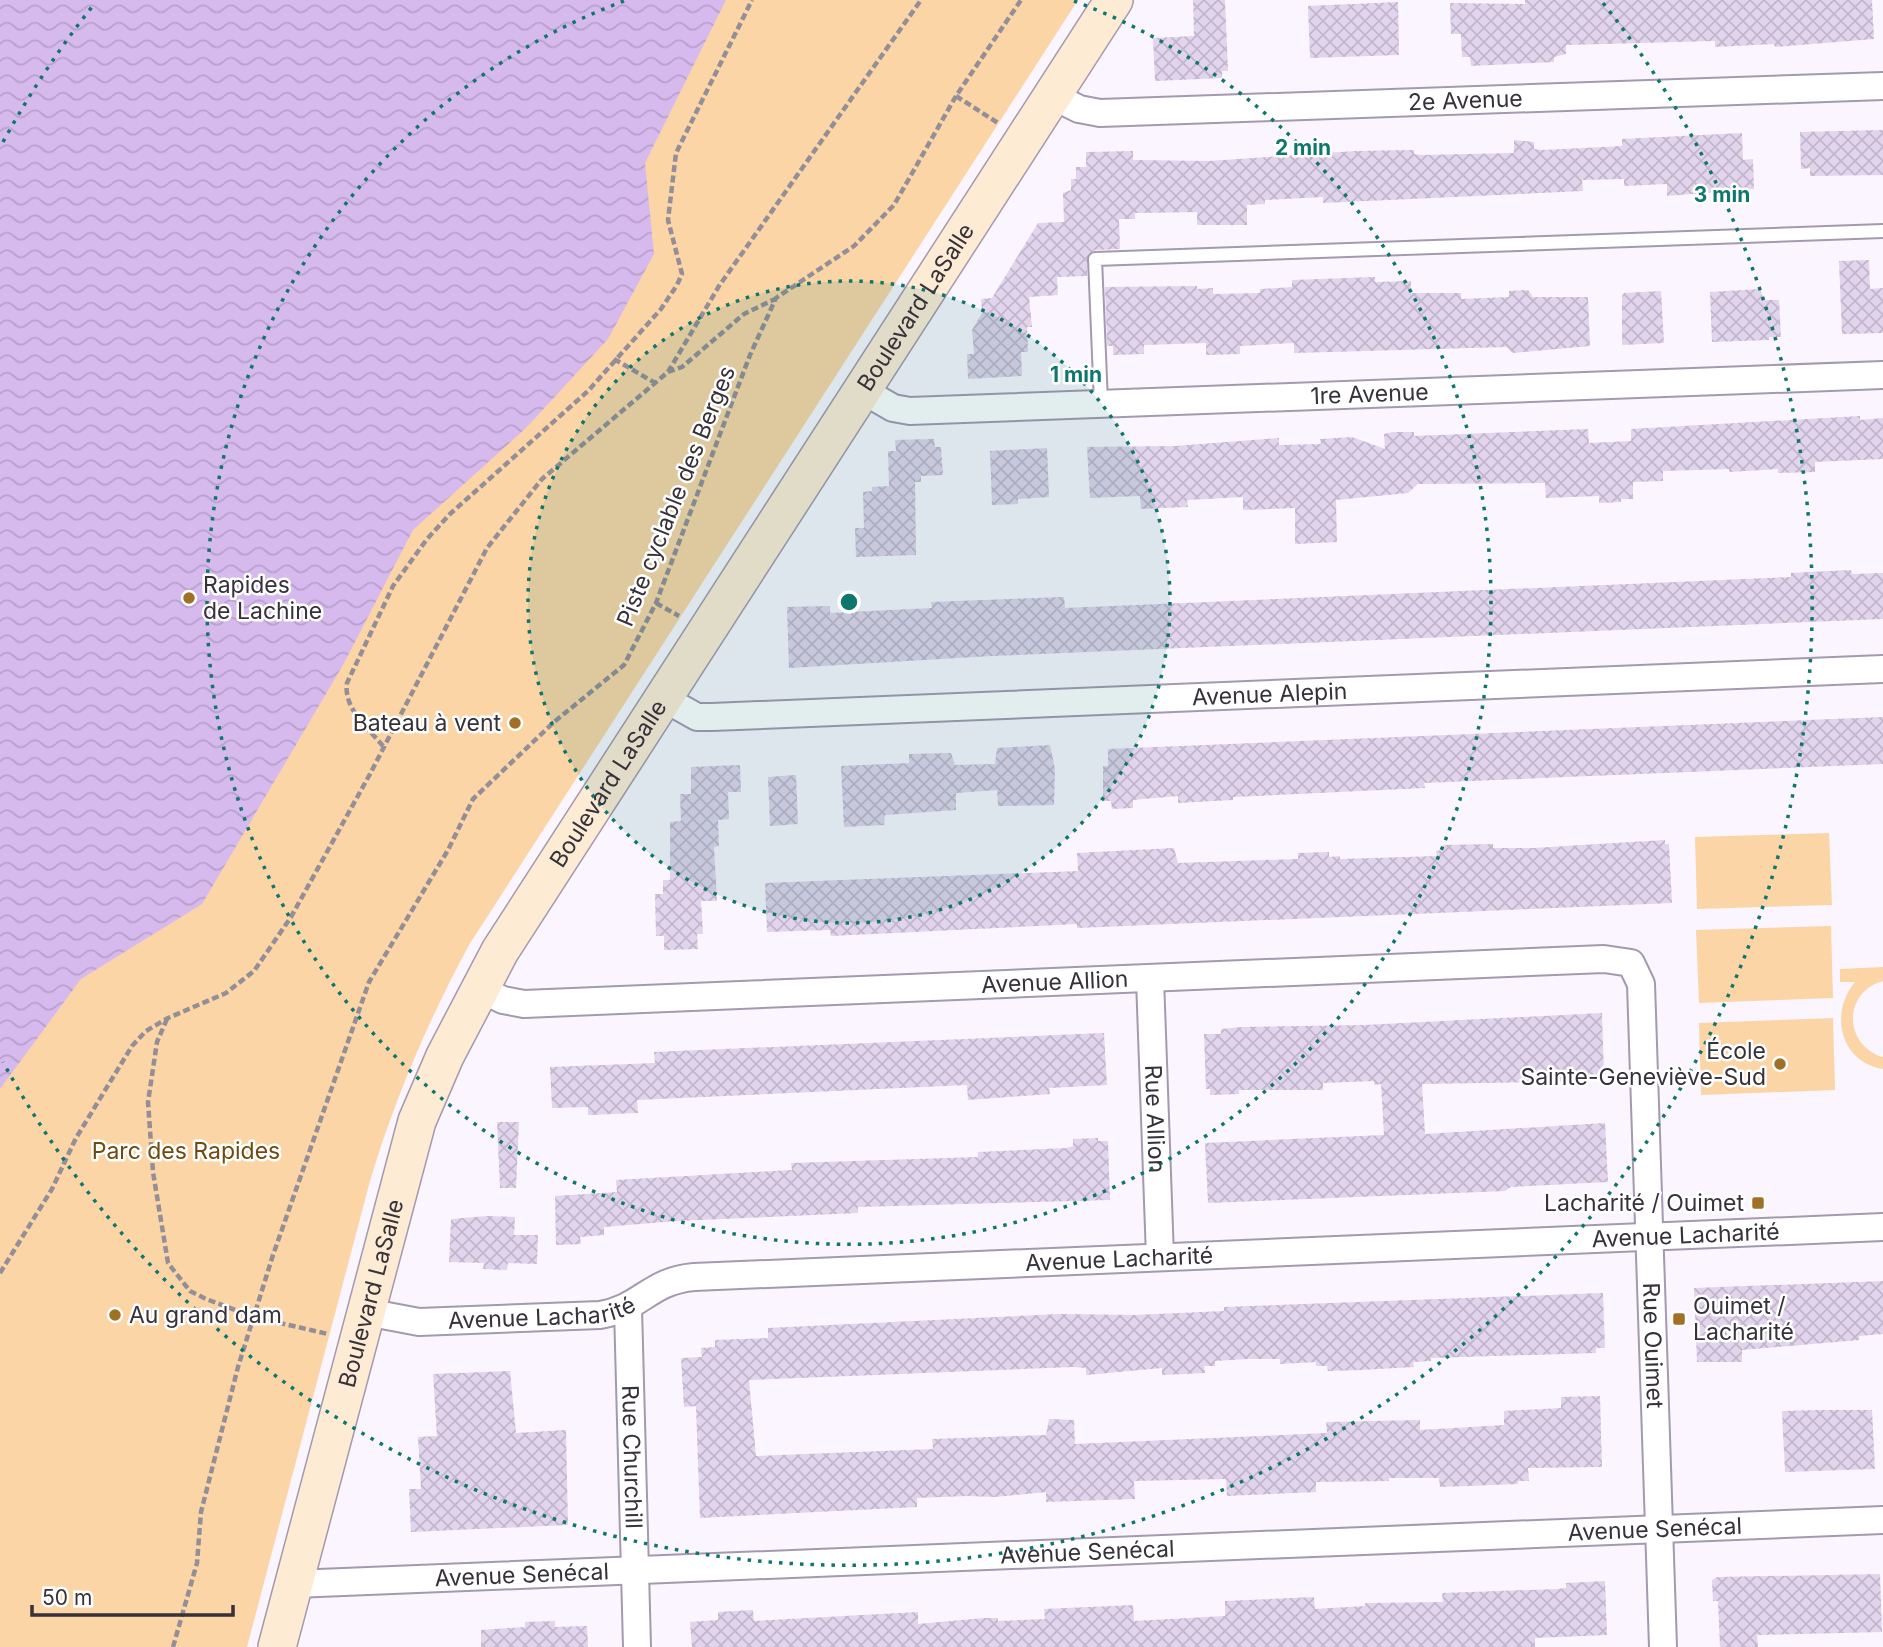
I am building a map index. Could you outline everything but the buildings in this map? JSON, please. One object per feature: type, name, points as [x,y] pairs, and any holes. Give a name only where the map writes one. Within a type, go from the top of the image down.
[{"type":"main road","name":"Boulevard LaSalle","points":[[277,1647],[417,1121],[445,1056],[500,951],[1114,0]]},
{"type":"street","name":"2e Avenue","points":[[1053,96],[1079,109],[1100,113],[1883,86]]},
{"type":"street","name":"1re Avenue","points":[[862,390],[901,410],[1883,375]]},
{"type":"street","name":"Avenue Alepin","points":[[663,698],[697,717],[712,717],[1883,669]]},
{"type":"street","name":"Avenue Allion","points":[[480,989],[503,1000],[524,1004],[1604,959],[1631,964]]},
{"type":"street","name":"Rue Ouimet","points":[[1631,964],[1638,972],[1641,985],[1664,1647]]},
{"type":"street","name":"Rue Allion","points":[[1150,979],[1160,1257]]},
{"type":"street","name":"Avenue Lacharité","points":[[366,1312],[419,1322],[592,1316],[628,1308],[659,1284],[679,1278],[1883,1227]]},
{"type":"street","name":"Rue Churchill","points":[[628,1308],[637,1647]]},
{"type":"street","name":"Avenue Senécal","points":[[294,1584],[1883,1520]]},
{"type":"lane","points":[[1101,403],[1095,259],[1883,231]]},
{"type":"path","points":[[384,746],[348,704],[345,694],[347,683],[398,578],[418,550],[450,514],[588,391],[661,309],[682,274],[668,220],[676,153],[752,0]]},
{"type":"path","points":[[0,1273],[52,1189],[76,1138],[118,1065],[146,1031],[167,1018],[226,993],[254,971],[291,917],[384,746],[463,589],[514,511],[542,479],[668,372],[719,286],[920,0]]},
{"type":"path","points":[[668,372],[682,368],[744,314],[776,299],[854,246],[894,205],[956,96],[1021,0]]},
{"type":"path","points":[[956,96],[1008,129]]},
{"type":"path","name":"Piste cyclable des Berges","points":[[173,1647],[197,1563],[201,1512],[254,1317],[273,1255],[369,982],[448,850],[473,799],[554,722],[624,665],[656,603],[750,355],[776,299]]},
{"type":"path","points":[[614,359],[657,384]]},
{"type":"path","points":[[656,603],[679,615],[672,626]]},
{"type":"path","points":[[167,1018],[157,1042],[148,1102],[153,1172],[168,1263],[190,1290],[254,1317],[329,1335]]},
{"type":"green space","name":"Parc des Rapides","points":[[0,0],[1078,0],[469,945],[454,974],[426,1031],[402,1090],[370,1181],[247,1647],[0,1647]]},
{"type":"green space","points":[[1829,833],[1832,905],[1697,909],[1695,837]]},
{"type":"green space","points":[[1831,926],[1833,998],[1699,1003],[1696,930]]},
{"type":"green space","points":[[1883,967],[1883,981],[1860,996],[1853,1019],[1860,1042],[1883,1057],[1883,1069],[1868,1065],[1848,1047],[1841,1021],[1842,1008],[1855,982],[1840,982],[1840,969]]},
{"type":"green space","points":[[1833,1018],[1835,1090],[1701,1095],[1699,1023]]},
{"type":"water","name":"Rapides de Lachine","points":[[0,0],[726,0],[645,163],[654,254],[608,339],[526,428],[413,530],[343,665],[202,904],[81,979],[0,1089]]},
{"type":"place","name":"Rapides de Lachine","points":[[189,598]]},
{"type":"place","name":"Bateau à vent","points":[[515,723]]},
{"type":"place","name":"École Sainte-Geneviève-Sud","points":[[1780,1064]]},
{"type":"place","name":"Lacharité / Ouimet","points":[[1758,1203]]},
{"type":"place","name":"Au grand dam","points":[[115,1315]]},
{"type":"place","name":"Ouimet / Lacharité","points":[[1679,1319]]}]
